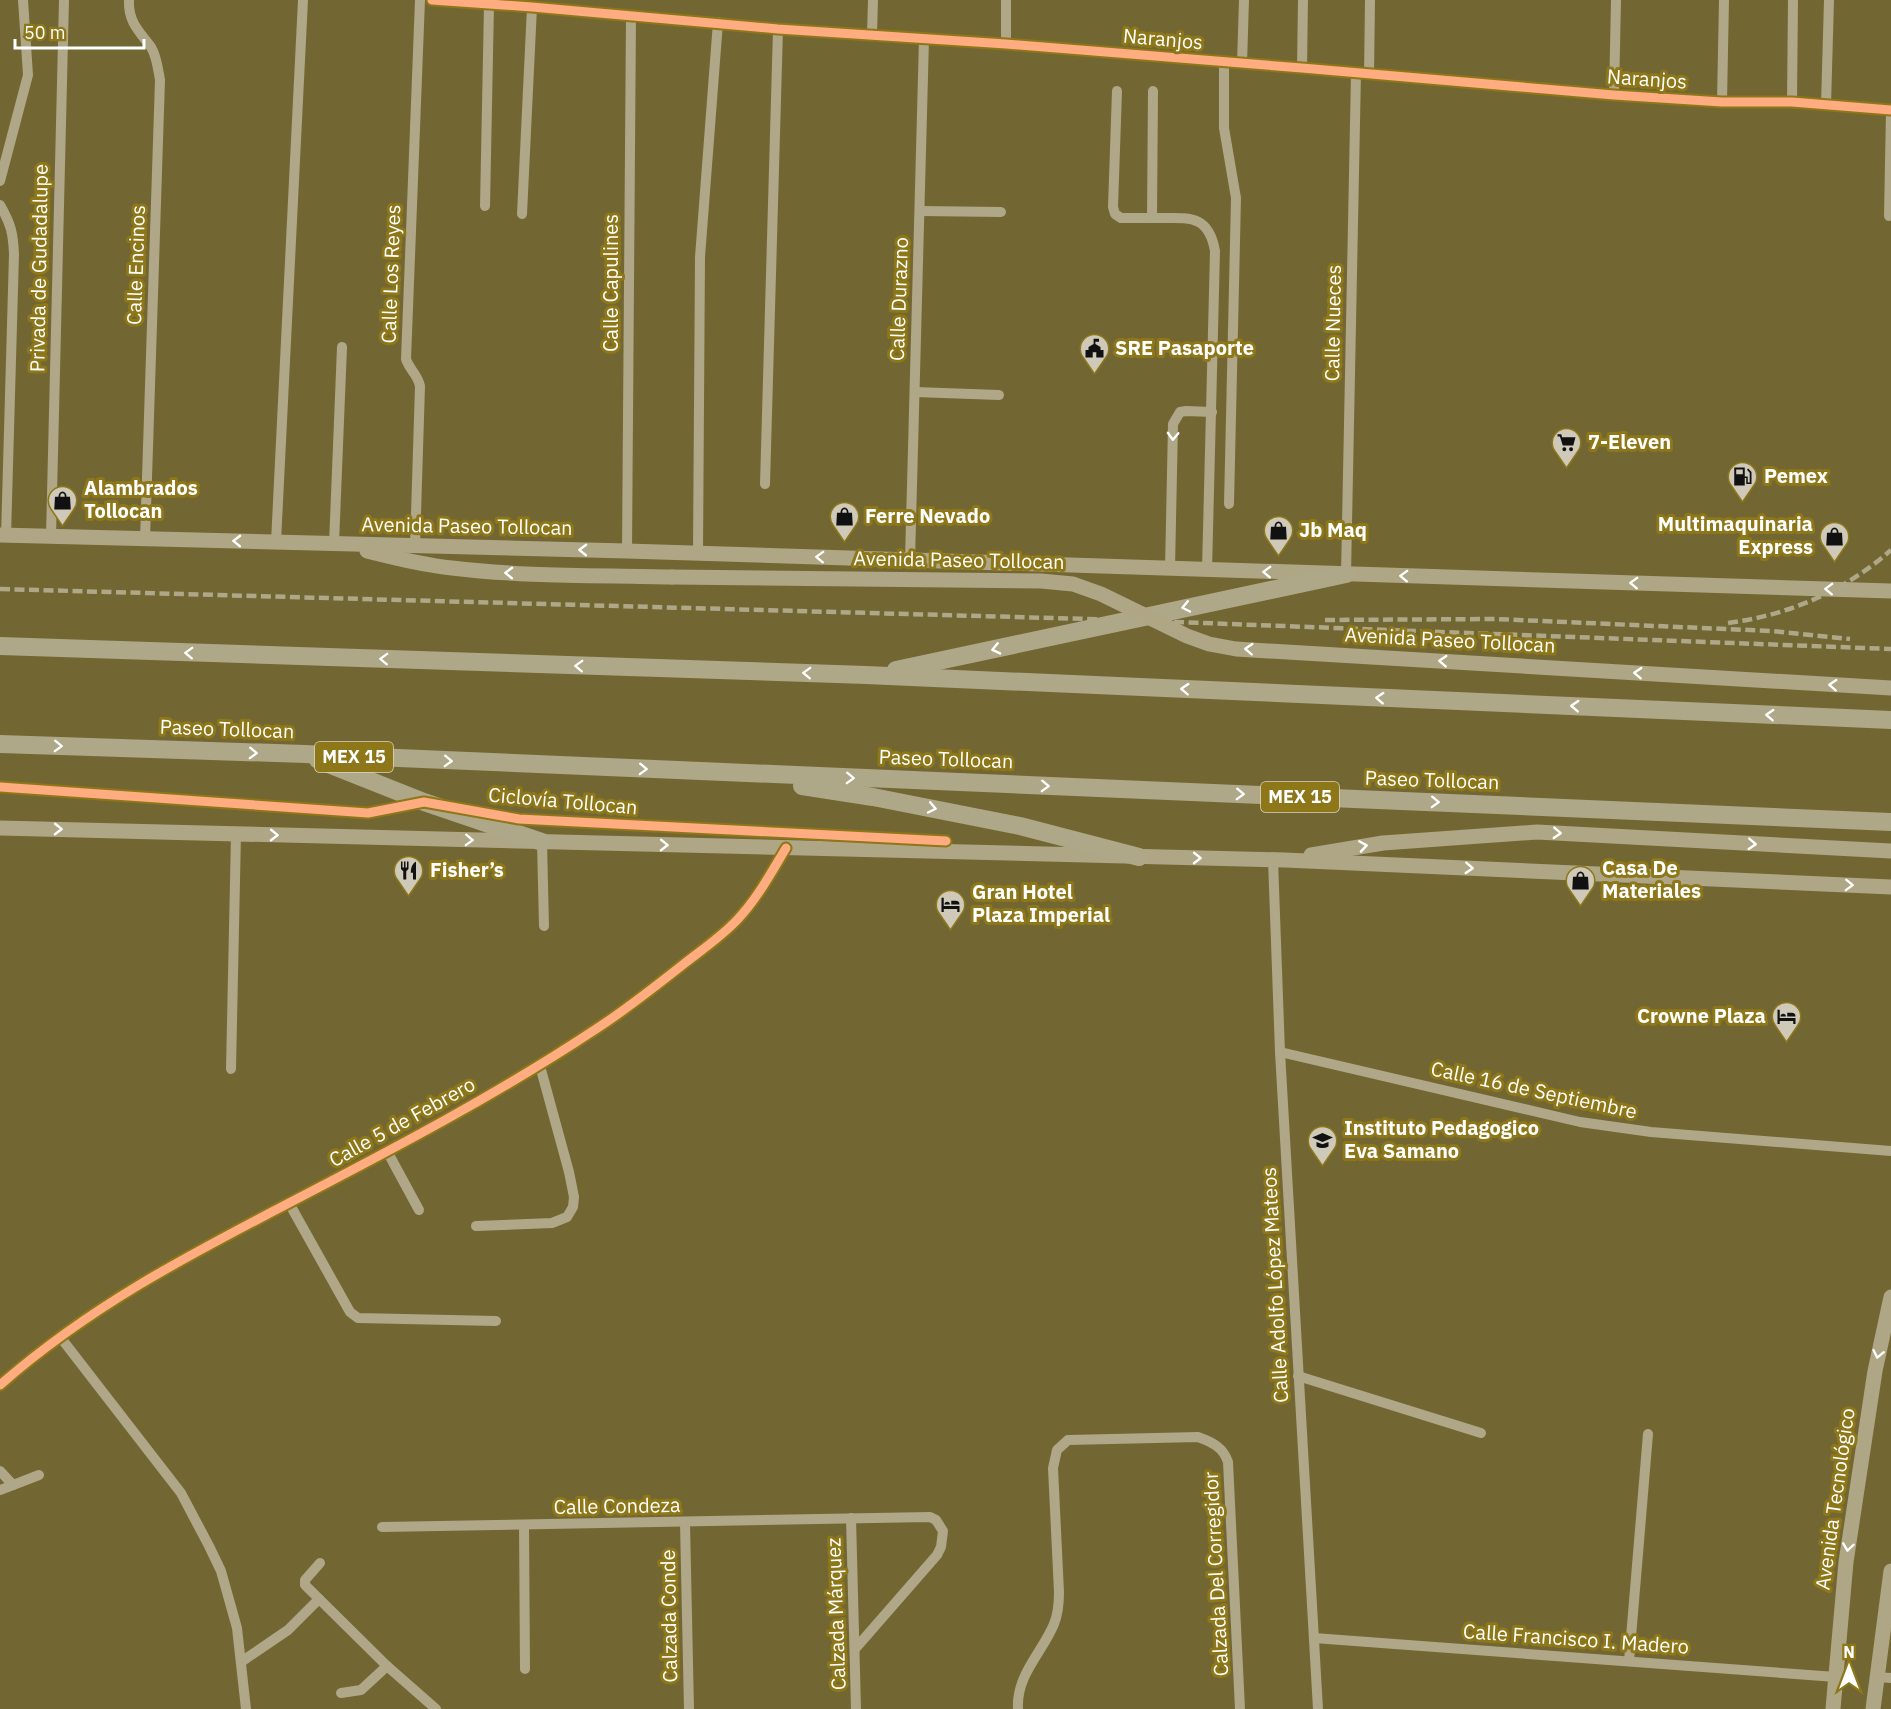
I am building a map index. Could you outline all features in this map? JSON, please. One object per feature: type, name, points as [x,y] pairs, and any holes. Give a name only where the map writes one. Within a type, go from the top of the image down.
[{"type":"highway","points":[[866,675],[944,661],[1124,620],[1346,574]]},
{"type":"highway","points":[[0,646],[866,675],[1891,720]]},
{"type":"highway","name":"Paseo Tollocan","points":[[0,744],[305,754],[1891,822]]},
{"type":"highway","points":[[305,754],[424,802],[542,842]]},
{"type":"highway","points":[[708,772],[909,804],[1047,832],[1139,858]]},
{"type":"main road","name":"Avenida Paseo Tollocan","points":[[3,535],[698,553],[1891,591]]},
{"type":"main road","name":"Avenida Paseo Tollocan","points":[[336,544],[408,561],[495,572],[672,577],[1041,581],[1082,587],[1187,636],[1209,644],[1236,649],[1891,688]]},
{"type":"main road","points":[[0,828],[1279,860],[1891,887]]},
{"type":"main road","points":[[1279,860],[1383,843],[1538,832],[1891,851]]},
{"type":"main road","name":"Avenida Tecnológico","points":[[1833,1709],[1846,1562],[1875,1371],[1891,1297]]},
{"type":"main road","points":[[1873,1709],[1884,1677],[1891,1571]]},
{"type":"street","points":[[0,181],[28,75],[23,0]]},
{"type":"street","name":"Privada de Gudadalupe","points":[[51,536],[64,0]]},
{"type":"street","name":"Calle Encinos","points":[[129,0],[128,11],[132,23],[152,49],[160,80],[145,539]]},
{"type":"street","points":[[276,542],[303,0]]},
{"type":"street","name":"Calle Los Reyes","points":[[415,546],[420,386],[418,378],[408,367],[406,359],[420,0]]},
{"type":"street","name":"Naranjos","points":[[432,0],[489,5],[510,3],[532,7],[778,29],[1006,44],[1614,95],[1722,102],[1792,102],[1891,110]]},
{"type":"street","points":[[872,35],[873,0]]},
{"type":"street","points":[[1006,0],[1006,44]]},
{"type":"street","points":[[1242,64],[1244,0]]},
{"type":"street","points":[[1302,68],[1303,0]]},
{"type":"street","points":[[1369,75],[1370,0]]},
{"type":"street","points":[[1614,95],[1616,0]]},
{"type":"street","points":[[1722,102],[1724,0]]},
{"type":"street","points":[[1792,102],[1793,0]]},
{"type":"street","points":[[1826,105],[1829,0]]},
{"type":"street","points":[[484,206],[489,5]]},
{"type":"street","points":[[522,214],[532,7]]},
{"type":"street","name":"Calle Capulines","points":[[627,551],[631,16]]},
{"type":"street","points":[[698,553],[700,257],[718,22]]},
{"type":"street","points":[[765,484],[778,29]]},
{"type":"street","name":"Calle Durazno","points":[[910,560],[924,39]]},
{"type":"street","points":[[1224,63],[1224,128],[1236,198],[1229,504]]},
{"type":"street","name":"Calle Nueces","points":[[1346,574],[1356,73]]},
{"type":"street","points":[[1117,91],[1113,207],[1115,214],[1121,218],[1194,220],[1207,226],[1213,237],[1215,251],[1207,570]]},
{"type":"street","points":[[1152,218],[1153,91]]},
{"type":"street","points":[[1889,216],[1891,110]]},
{"type":"street","points":[[0,205],[13,231],[14,254],[3,535]]},
{"type":"street","points":[[920,211],[1000,212]]},
{"type":"street","points":[[336,544],[342,347]]},
{"type":"street","points":[[915,392],[999,394]]},
{"type":"street","points":[[1170,569],[1173,424],[1180,412],[1212,412]]},
{"type":"street","points":[[231,1069],[236,834]]},
{"type":"street","points":[[542,842],[544,926]]},
{"type":"street","name":"Calle 5 de Febrero","points":[[0,1385],[93,1313],[126,1291],[201,1248],[387,1152],[540,1066],[630,1006],[718,938],[753,901],[786,848]]},
{"type":"street","name":"Calle Adolfo López Mateos","points":[[1279,860],[1280,1052],[1318,1709]]},
{"type":"street","name":"Calle 16 de Septiembre","points":[[1280,1052],[1580,1122],[1639,1131],[1891,1151]]},
{"type":"street","points":[[476,1226],[552,1223],[567,1217],[573,1207],[574,1197],[540,1066]]},
{"type":"street","points":[[387,1152],[419,1210]]},
{"type":"street","points":[[289,1203],[350,1312],[358,1318],[496,1321]]},
{"type":"street","points":[[61,1338],[181,1493],[196,1520],[220,1571],[237,1628],[246,1709]]},
{"type":"street","points":[[1298,1376],[1481,1433]]},
{"type":"street","points":[[1629,1661],[1647,1434]]},
{"type":"street","name":"Calzada Del Corregidor","points":[[1018,1709],[1021,1686],[1027,1670],[1054,1624],[1058,1612],[1053,1468],[1057,1450],[1068,1440],[1198,1437],[1220,1448],[1228,1462],[1240,1709]]},
{"type":"street","points":[[0,1471],[13,1485]]},
{"type":"street","points":[[0,1490],[39,1475]]},
{"type":"street","name":"Calle Condeza","points":[[382,1527],[930,1517],[936,1520],[943,1531],[942,1547],[937,1555],[855,1649]]},
{"type":"street","name":"Calzada Márquez","points":[[851,1518],[856,1709]]},
{"type":"street","name":"Calzada Conde","points":[[685,1523],[689,1709]]},
{"type":"street","points":[[524,1525],[525,1669]]},
{"type":"street","points":[[320,1563],[305,1580],[304,1585],[387,1666],[436,1709]]},
{"type":"street","points":[[241,1662],[288,1630],[320,1599]]},
{"type":"street","name":"Calle Francisco I. Madero","points":[[1314,1638],[1836,1677]]},
{"type":"street","points":[[341,1693],[361,1690],[387,1666]]},
{"type":"railway","points":[[1728,623],[1773,614],[1815,599],[1855,578],[1891,550]]},
{"type":"railway","points":[[0,589],[1124,620],[1891,649]]},
{"type":"railway","points":[[1325,620],[1495,619],[1772,631],[1850,639]]},
{"type":"cycle path","points":[[432,0],[778,29],[1006,44],[1614,95],[1722,102],[1792,102],[1891,110]]},
{"type":"cycle path","name":"Ciclovía Tollocan","points":[[0,787],[368,813],[424,802],[519,819],[946,841]]},
{"type":"cycle path","points":[[0,1385],[68,1331],[139,1285],[212,1243],[445,1120],[559,1053],[608,1021],[731,926],[757,895],[786,848]]},
{"type":"place","name":"SRE Pasaporte","points":[[1094,374]]},
{"type":"place","name":"7-Eleven","points":[[1567,468]]},
{"type":"place","name":"Pemex","points":[[1743,502]]},
{"type":"place","name":"Alambrados Tollocan","points":[[63,526]]},
{"type":"place","name":"Ferre Nevado","points":[[844,542]]},
{"type":"place","name":"Jb Maq","points":[[1278,556]]},
{"type":"place","name":"Multimaquinaria Express","points":[[1834,562]]},
{"type":"place","name":"Fisher’s","points":[[409,896]]},
{"type":"place","name":"Casa De Materiales","points":[[1581,906]]},
{"type":"place","name":"Gran Hotel Plaza Imperial","points":[[951,930]]},
{"type":"place","name":"Crowne Plaza","points":[[1787,1042]]},
{"type":"place","name":"Instituto Pedagogico Eva Samano","points":[[1323,1166]]}]
